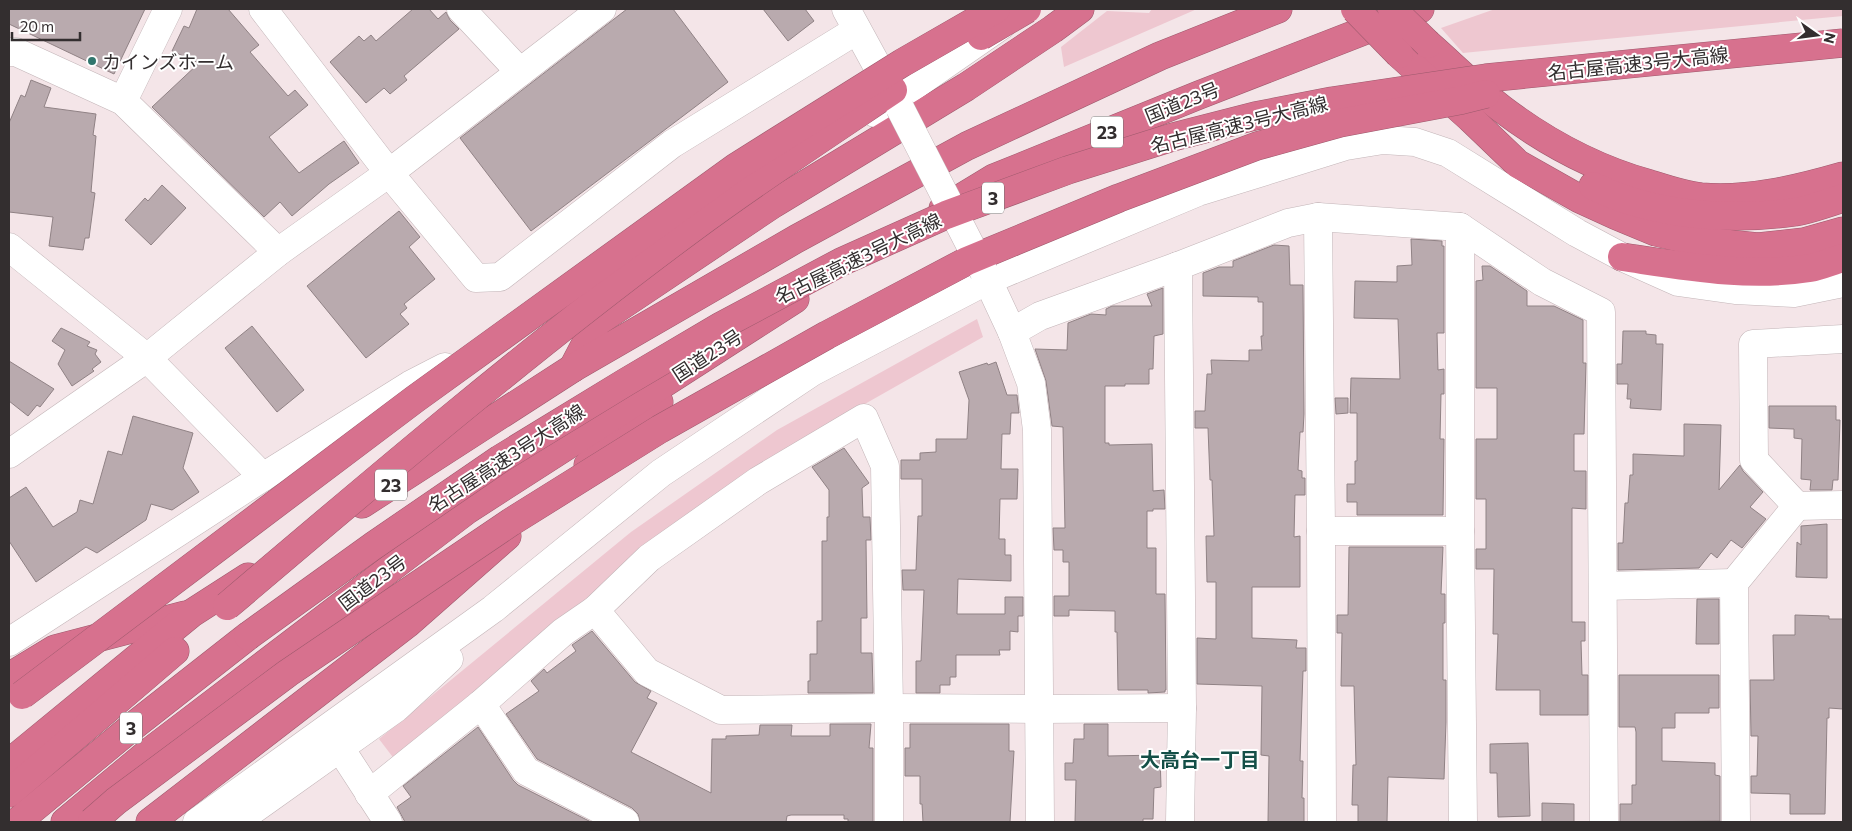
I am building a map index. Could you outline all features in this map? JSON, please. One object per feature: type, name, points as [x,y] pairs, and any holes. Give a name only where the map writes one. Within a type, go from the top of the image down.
[{"type":"highway","points":[[9,706],[414,399],[736,168],[902,63],[996,9]]},
{"type":"highway","name":"3","points":[[9,793],[358,495],[551,338],[692,228],[750,186],[909,79],[1027,9]]},
{"type":"highway","points":[[572,368],[596,322],[774,204],[966,87],[1080,9]]},
{"type":"highway","name":"23","points":[[9,763],[192,613],[572,368],[796,239],[967,146],[1160,56],[1278,9]]},
{"type":"highway","points":[[1355,9],[1399,54],[1518,164],[1580,199],[1615,215],[1656,232],[1713,243],[1758,247],[1804,242],[1843,231]]},
{"type":"highway","points":[[1392,9],[1428,44],[1502,109],[1545,138],[1585,161],[1628,178],[1701,197],[1747,196],[1782,192],[1843,176]]},
{"type":"highway","name":"国道23号","points":[[65,822],[148,753],[466,510],[810,289],[994,178],[1199,94],[1420,9]]},
{"type":"highway","name":"名古屋高速3号大高線","points":[[17,822],[132,727],[248,636],[373,546],[500,459],[721,326],[841,262],[946,215],[1068,170],[1173,137],[1255,116],[1407,89],[1596,66],[1843,43]]},
{"type":"highway","points":[[92,822],[116,801],[288,673],[511,522],[660,429],[827,334],[967,261],[1119,198],[1257,146],[1340,123],[1462,100],[1596,66]]},
{"type":"highway","points":[[1470,118],[1531,154],[1615,197],[1654,206],[1691,213],[1764,214],[1797,211],[1843,198]]},
{"type":"highway","points":[[1622,257],[1688,267],[1752,272],[1811,268],[1843,258]]},
{"type":"highway","points":[[150,822],[407,624],[674,389],[810,289]]},
{"type":"highway","points":[[9,677],[55,649],[192,613]]},
{"type":"street","points":[[123,101],[168,9]]},
{"type":"street","points":[[263,9],[389,173],[476,278],[500,277],[672,144],[852,19],[898,103],[986,276],[1012,332],[1031,383],[1037,430],[1040,822]]},
{"type":"street","points":[[460,9],[520,72]]},
{"type":"street","points":[[12,447],[147,358],[278,252],[389,173],[602,9]]},
{"type":"street","points":[[9,642],[263,476],[410,385],[704,228],[898,103],[1027,9]]},
{"type":"street","points":[[9,52],[16,52],[123,101],[278,252]]},
{"type":"street","points":[[198,822],[493,609],[661,473],[812,372],[986,276],[1198,192],[1346,146],[1383,140],[1415,142],[1448,153],[1577,233],[1622,257],[1678,282],[1735,290],[1794,293],[1843,283]]},
{"type":"street","points":[[1012,332],[1040,316],[1178,266],[1288,223],[1318,217],[1460,227],[1542,282],[1601,312],[1604,822]]},
{"type":"street","points":[[1318,217],[1322,822]]},
{"type":"street","points":[[1460,227],[1460,531],[1463,822]]},
{"type":"street","points":[[9,247],[147,358],[263,476]]},
{"type":"street","points":[[1178,266],[1182,708],[1180,822]]},
{"type":"street","points":[[1797,506],[1754,460],[1753,344],[1843,338]]},
{"type":"street","points":[[369,794],[481,704],[563,632],[594,610],[649,558],[758,481],[864,418],[885,466],[890,708],[889,822]]},
{"type":"street","points":[[1736,822],[1734,583],[1797,506],[1843,504]]},
{"type":"street","points":[[1321,531],[1460,531]]},
{"type":"street","points":[[1602,586],[1734,583]]},
{"type":"street","points":[[236,822],[396,708],[443,666],[493,609]]},
{"type":"street","points":[[594,610],[647,672],[721,710],[1182,708]]},
{"type":"street","points":[[481,704],[526,770],[625,822]]},
{"type":"street","points":[[340,748],[388,822]]},
{"type":"shaded area","points":[[1152,9],[1197,9],[1064,67],[1061,47],[1107,11],[1149,13]]},
{"type":"shaded area","points":[[1495,9],[1843,9],[1843,16],[1463,53],[1441,28]]},
{"type":"shaded area","points":[[977,319],[983,337],[796,443],[673,526],[395,760],[379,739],[631,532],[777,430]]},
{"type":"building","name":"カインズホーム","points":[[9,9],[145,9],[114,74],[9,24]]},
{"type":"building","points":[[197,9],[228,9],[259,45],[250,52],[288,96],[295,90],[308,105],[269,137],[299,173],[344,141],[359,163],[329,184],[292,216],[280,202],[264,217],[152,107],[199,63],[172,51],[184,26],[189,28]]},
{"type":"building","points":[[413,9],[429,9],[438,19],[446,12],[450,20],[459,29],[404,76],[407,80],[390,94],[384,88],[366,103],[330,62],[359,36],[364,41],[371,35],[376,41]]},
{"type":"building","points":[[627,9],[673,9],[728,82],[531,231],[460,138]]},
{"type":"building","points":[[763,9],[805,9],[814,21],[788,41]]},
{"type":"building","points":[[31,80],[51,88],[44,107],[96,114],[93,135],[96,136],[91,192],[95,193],[89,238],[85,238],[83,250],[49,246],[53,217],[9,212],[9,123],[21,95],[25,97]]},
{"type":"building","points":[[162,185],[186,208],[151,245],[125,220],[145,198],[148,201]]},
{"type":"building","points":[[399,211],[420,237],[409,247],[435,279],[404,304],[407,308],[400,314],[409,324],[366,358],[307,286]]},
{"type":"building","points":[[1411,239],[1442,241],[1442,246],[1444,246],[1444,333],[1437,333],[1438,370],[1444,369],[1444,394],[1441,394],[1440,439],[1444,439],[1443,515],[1357,515],[1357,502],[1347,502],[1347,484],[1355,484],[1355,461],[1357,461],[1357,413],[1350,413],[1351,378],[1400,379],[1398,319],[1354,318],[1355,281],[1397,282],[1397,266],[1412,265]]},
{"type":"building","points":[[1274,245],[1289,246],[1290,285],[1303,285],[1304,414],[1303,432],[1300,432],[1298,470],[1302,471],[1302,478],[1305,478],[1305,495],[1295,495],[1294,537],[1300,536],[1300,587],[1252,587],[1252,638],[1297,640],[1296,648],[1306,648],[1306,671],[1303,671],[1300,761],[1303,761],[1302,798],[1304,798],[1304,822],[1268,822],[1269,756],[1261,755],[1262,686],[1197,684],[1197,638],[1216,639],[1216,582],[1207,582],[1206,536],[1214,536],[1208,428],[1195,428],[1195,411],[1205,411],[1207,374],[1212,374],[1211,360],[1249,361],[1249,350],[1262,350],[1261,336],[1263,336],[1263,302],[1258,302],[1258,297],[1203,296],[1203,273],[1219,267],[1233,267],[1233,261]]},
{"type":"building","points":[[1482,266],[1490,266],[1527,291],[1527,306],[1554,306],[1583,320],[1583,363],[1586,363],[1584,434],[1574,434],[1574,471],[1586,471],[1586,509],[1572,508],[1572,622],[1585,622],[1585,641],[1581,641],[1582,675],[1588,675],[1588,715],[1540,715],[1540,690],[1496,690],[1498,634],[1493,634],[1494,569],[1476,569],[1476,549],[1486,549],[1486,499],[1476,499],[1476,439],[1497,439],[1497,388],[1476,388],[1476,281],[1483,280]]},
{"type":"building","points":[[1163,288],[1163,334],[1154,336],[1153,369],[1149,369],[1149,384],[1105,386],[1105,443],[1109,443],[1109,445],[1152,444],[1153,491],[1164,490],[1165,509],[1147,511],[1147,548],[1156,548],[1156,594],[1165,594],[1166,690],[1165,692],[1148,693],[1148,690],[1118,690],[1115,611],[1069,610],[1069,616],[1054,616],[1054,596],[1069,596],[1069,562],[1063,562],[1063,550],[1054,550],[1053,528],[1065,528],[1063,427],[1052,426],[1046,381],[1035,349],[1067,350],[1068,323],[1091,314],[1106,315],[1106,309],[1112,306],[1152,306],[1147,294]]},
{"type":"building","points":[[252,326],[304,390],[277,412],[225,348]]},
{"type":"building","points":[[61,328],[90,342],[87,346],[97,350],[95,354],[101,362],[92,369],[94,371],[72,386],[58,364],[65,350],[52,341]]},
{"type":"building","points":[[1623,331],[1646,331],[1646,334],[1656,335],[1656,344],[1663,344],[1661,410],[1630,408],[1631,399],[1627,399],[1628,384],[1617,384],[1617,364],[1622,364]]},
{"type":"building","points":[[9,361],[54,389],[40,407],[37,405],[28,416],[9,401]]},
{"type":"building","points":[[996,362],[1007,395],[1017,395],[1019,413],[1011,413],[1010,434],[1002,434],[1001,469],[1018,469],[1017,499],[1000,499],[999,539],[1005,539],[1005,555],[1011,555],[1011,581],[958,579],[957,614],[1005,614],[1005,597],[1023,597],[1023,616],[1018,616],[1018,632],[1010,631],[1010,650],[999,650],[1000,655],[956,655],[956,677],[950,677],[950,685],[940,685],[940,693],[916,693],[916,661],[921,661],[924,590],[903,590],[902,570],[916,570],[918,516],[922,516],[922,479],[901,479],[901,460],[920,460],[920,453],[936,452],[936,439],[967,439],[969,400],[959,372]]},
{"type":"building","points":[[1335,398],[1348,398],[1348,413],[1336,414]]},
{"type":"building","points":[[1769,406],[1836,406],[1836,420],[1840,420],[1838,480],[1833,480],[1832,490],[1810,490],[1811,480],[1801,479],[1802,439],[1794,438],[1794,429],[1769,428]]},
{"type":"building","points":[[133,416],[193,433],[183,468],[199,492],[172,510],[151,504],[146,520],[97,553],[86,547],[36,582],[9,541],[9,498],[26,487],[53,527],[77,512],[80,500],[93,504],[108,451],[122,455]]},
{"type":"building","points":[[1684,424],[1721,425],[1719,490],[1740,465],[1743,471],[1763,492],[1750,507],[1766,519],[1742,548],[1731,540],[1717,558],[1711,553],[1699,568],[1618,570],[1618,543],[1623,543],[1625,503],[1628,503],[1630,475],[1633,475],[1633,454],[1684,456]]},
{"type":"building","points":[[844,448],[869,483],[862,488],[863,517],[870,517],[871,540],[866,540],[867,618],[861,618],[861,653],[872,653],[873,693],[808,693],[810,654],[817,654],[817,621],[822,621],[822,541],[827,541],[827,517],[829,517],[829,490],[812,467]]},
{"type":"building","points":[[1827,524],[1827,578],[1796,577],[1797,542],[1801,545],[1801,526]]},
{"type":"building","points":[[1349,547],[1443,547],[1441,594],[1445,594],[1443,680],[1446,680],[1444,779],[1388,777],[1387,822],[1358,822],[1358,805],[1352,805],[1353,765],[1356,765],[1354,686],[1341,686],[1342,633],[1337,633],[1337,615],[1348,615]]},
{"type":"building","points":[[1697,599],[1719,599],[1719,644],[1696,644]]},
{"type":"building","points":[[1795,615],[1829,616],[1829,619],[1843,619],[1843,709],[1829,708],[1829,718],[1827,718],[1825,814],[1790,814],[1790,794],[1751,793],[1751,776],[1757,776],[1758,736],[1751,736],[1750,680],[1774,680],[1773,635],[1795,635]]},
{"type":"building","points":[[592,631],[635,682],[651,691],[647,698],[657,703],[631,752],[711,793],[712,739],[726,739],[726,736],[759,735],[760,725],[792,725],[791,736],[830,736],[830,724],[871,724],[869,748],[873,748],[873,822],[848,822],[848,819],[844,819],[844,815],[791,815],[787,816],[786,822],[640,822],[638,814],[632,808],[537,759],[506,714],[539,691],[531,681],[544,669],[547,673],[576,651],[572,645]]},
{"type":"building","points":[[1619,675],[1719,675],[1719,708],[1709,708],[1709,713],[1675,713],[1675,728],[1662,728],[1662,761],[1715,763],[1715,775],[1720,776],[1720,821],[1620,822],[1620,804],[1632,804],[1632,785],[1636,785],[1636,732],[1635,727],[1619,727]]},
{"type":"building","points":[[910,724],[1009,724],[1009,751],[1014,751],[1010,822],[923,822],[922,804],[920,804],[920,776],[905,776],[905,748],[910,748]]},
{"type":"building","points":[[1084,724],[1108,724],[1108,756],[1160,755],[1161,787],[1154,788],[1153,819],[1143,819],[1143,822],[1075,822],[1076,780],[1065,780],[1065,763],[1073,763],[1074,739],[1084,739]]},
{"type":"building","points":[[478,727],[518,785],[591,822],[405,822],[397,807],[411,797],[403,786]]},
{"type":"building","points":[[1528,743],[1530,816],[1498,817],[1497,773],[1490,773],[1490,744]]},
{"type":"building","points":[[1542,803],[1574,804],[1574,822],[1542,822]]},
{"type":"place","name":"カインズホーム","points":[[92,61]]},
{"type":"district","name":"大高台一丁目","points":[[1200,759]]}]
